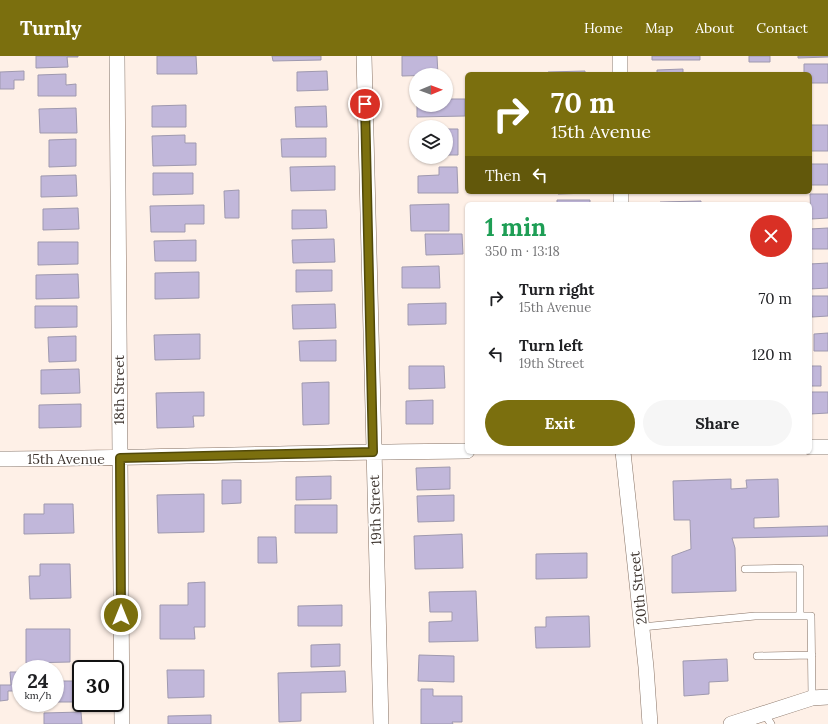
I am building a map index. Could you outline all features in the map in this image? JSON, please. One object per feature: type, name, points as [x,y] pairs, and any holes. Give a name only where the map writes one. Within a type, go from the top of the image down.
[{"type":"street","name":"18th Street","points":[[117,56],[122,724]]},
{"type":"street","name":"19th Street","points":[[364,56],[381,724]]},
{"type":"street","points":[[620,56],[620,72]]},
{"type":"street","points":[[812,447],[828,447]]},
{"type":"street","name":"15th Avenue","points":[[0,459],[465,451]]},
{"type":"street","name":"20th Street","points":[[624,454],[642,627],[650,724]]},
{"type":"street","points":[[732,724],[768,719],[812,698],[828,697]]},
{"type":"lane","points":[[745,569],[800,568],[800,616]]},
{"type":"lane","points":[[642,627],[755,616],[811,616],[812,698]]},
{"type":"lane","points":[[757,656],[812,655]]},
{"type":"building","points":[[36,56],[78,57],[67,57],[68,67],[36,68]]},
{"type":"building","points":[[157,56],[196,56],[197,74],[157,74]]},
{"type":"building","points":[[272,56],[321,56],[321,60],[273,61]]},
{"type":"building","points":[[402,56],[437,56],[438,68],[409,68],[409,76],[402,76]]},
{"type":"building","points":[[652,56],[700,56],[700,60],[652,60]]},
{"type":"building","points":[[749,56],[770,56],[770,62],[749,62]]},
{"type":"building","points":[[798,56],[828,56],[828,57],[798,58]]},
{"type":"building","points":[[804,64],[828,64],[828,83],[812,83],[812,72],[804,72]]},
{"type":"building","points":[[683,69],[683,72],[657,72],[657,70]]},
{"type":"building","points":[[24,71],[24,80],[14,80],[14,89],[0,89],[0,72]]},
{"type":"building","points":[[327,71],[328,90],[297,91],[297,72]]},
{"type":"building","points":[[585,71],[585,72],[548,72]]},
{"type":"building","points":[[66,74],[66,85],[76,84],[76,96],[38,96],[38,75]]},
{"type":"building","points":[[453,99],[465,99],[465,116],[417,117],[417,112],[453,112]]},
{"type":"building","points":[[186,105],[186,127],[152,127],[152,106]]},
{"type":"building","points":[[326,106],[327,127],[296,127],[295,107]]},
{"type":"building","points":[[76,108],[77,133],[40,133],[39,109]]},
{"type":"building","points":[[812,125],[828,125],[828,151],[812,151]]},
{"type":"building","points":[[453,129],[458,129],[458,155],[453,155]]},
{"type":"building","points":[[185,135],[185,143],[196,143],[196,165],[153,166],[152,136]]},
{"type":"building","points":[[326,138],[326,157],[282,157],[281,139]]},
{"type":"building","points":[[76,139],[76,166],[49,167],[49,140]]},
{"type":"building","points":[[812,164],[828,164],[828,185],[812,185]]},
{"type":"building","points":[[335,166],[335,190],[291,191],[290,167]]},
{"type":"building","points":[[439,167],[457,167],[458,193],[418,193],[418,176],[439,175]]},
{"type":"building","points":[[153,173],[193,173],[193,194],[153,195]]},
{"type":"building","points":[[76,175],[77,196],[41,197],[41,176]]},
{"type":"building","points":[[239,190],[239,218],[225,218],[224,191]]},
{"type":"building","points":[[810,194],[828,194],[828,218],[812,219],[812,202],[810,202]]},
{"type":"building","points":[[557,200],[590,200],[590,202],[557,202]]},
{"type":"building","points":[[701,201],[701,202],[660,202]]},
{"type":"building","points":[[449,204],[449,231],[411,231],[410,205]]},
{"type":"building","points":[[204,205],[204,224],[185,224],[185,232],[151,232],[150,206]]},
{"type":"building","points":[[78,208],[79,229],[43,230],[43,209]]},
{"type":"building","points":[[292,210],[326,210],[327,228],[292,229]]},
{"type":"building","points":[[828,228],[828,249],[812,249],[812,229]]},
{"type":"building","points":[[425,234],[462,234],[463,254],[426,255]]},
{"type":"building","points":[[334,239],[335,262],[293,263],[292,240]]},
{"type":"building","points":[[196,240],[196,261],[155,261],[154,241]]},
{"type":"building","points":[[38,242],[78,242],[78,264],[38,265]]},
{"type":"building","points":[[828,263],[828,288],[812,289],[812,264]]},
{"type":"building","points":[[439,266],[440,288],[402,288],[402,267]]},
{"type":"building","points":[[296,270],[332,270],[332,291],[296,292]]},
{"type":"building","points":[[199,272],[199,298],[155,299],[155,273]]},
{"type":"building","points":[[78,274],[79,298],[36,299],[36,275]]},
{"type":"building","points":[[812,296],[828,296],[828,316],[812,317]]},
{"type":"building","points":[[446,303],[446,324],[408,325],[408,304]]},
{"type":"building","points":[[335,304],[336,328],[293,329],[292,305]]},
{"type":"building","points":[[35,306],[77,306],[77,327],[35,328]]},
{"type":"building","points":[[828,333],[828,351],[814,351],[814,334]]},
{"type":"building","points":[[200,334],[200,359],[155,360],[154,335]]},
{"type":"building","points":[[76,336],[76,361],[49,362],[48,337]]},
{"type":"building","points":[[336,340],[336,361],[300,361],[299,341]]},
{"type":"building","points":[[409,366],[444,366],[445,388],[409,389]]},
{"type":"building","points":[[812,366],[821,366],[821,386],[812,386]]},
{"type":"building","points":[[79,369],[80,393],[41,394],[41,370]]},
{"type":"building","points":[[329,382],[329,424],[303,425],[302,383]]},
{"type":"building","points":[[204,392],[204,416],[193,416],[194,427],[157,428],[156,393]]},
{"type":"building","points":[[812,392],[828,392],[828,413],[812,414]]},
{"type":"building","points":[[433,400],[433,424],[406,424],[406,401]]},
{"type":"building","points":[[81,404],[81,427],[39,428],[39,405]]},
{"type":"building","points":[[450,467],[450,489],[417,490],[416,468]]},
{"type":"building","points":[[331,476],[331,499],[296,500],[296,477]]},
{"type":"building","points":[[731,479],[731,489],[747,488],[746,480],[778,479],[779,517],[754,518],[754,528],[828,526],[828,536],[732,538],[735,548],[736,591],[672,593],[672,556],[691,549],[690,520],[674,520],[673,481]]},
{"type":"building","points":[[222,480],[241,480],[241,503],[222,504]]},
{"type":"building","points":[[204,494],[204,532],[158,533],[157,495]]},
{"type":"building","points":[[454,495],[454,521],[418,522],[417,496]]},
{"type":"building","points":[[44,504],[73,504],[74,533],[24,534],[24,514],[44,514]]},
{"type":"building","points":[[295,505],[337,505],[337,533],[295,533]]},
{"type":"building","points":[[462,534],[463,568],[415,569],[414,536]]},
{"type":"building","points":[[258,537],[276,537],[277,563],[258,563]]},
{"type":"building","points":[[587,553],[587,578],[536,579],[536,554]]},
{"type":"building","points":[[40,564],[70,564],[71,598],[30,599],[29,576],[40,576]]},
{"type":"building","points":[[205,582],[205,627],[194,627],[195,639],[160,639],[160,605],[188,605],[188,583]]},
{"type":"building","points":[[476,591],[478,641],[429,642],[429,622],[452,621],[452,612],[430,612],[429,592]]},
{"type":"building","points":[[342,605],[342,626],[298,626],[298,606]]},
{"type":"building","points":[[589,616],[590,647],[536,648],[535,627],[546,627],[546,617]]},
{"type":"building","points":[[26,629],[70,629],[70,662],[64,662],[64,660],[26,660]]},
{"type":"building","points":[[340,644],[340,666],[311,667],[311,645]]},
{"type":"building","points":[[419,655],[454,656],[454,682],[418,681]]},
{"type":"building","points":[[727,659],[728,681],[709,682],[709,694],[684,696],[683,661]]},
{"type":"building","points":[[167,670],[204,670],[204,697],[168,698]]},
{"type":"building","points":[[345,671],[346,692],[301,693],[301,721],[279,722],[278,673]]},
{"type":"building","points":[[10,672],[12,672],[12,691],[8,691],[8,700],[0,701],[0,685],[11,685]]},
{"type":"building","points":[[64,681],[72,681],[72,702],[64,702]]},
{"type":"building","points":[[421,689],[433,689],[433,696],[462,696],[462,722],[452,722],[453,724],[421,724]]},
{"type":"building","points":[[81,712],[82,724],[44,724],[44,713]]},
{"type":"building","points":[[211,715],[211,724],[168,724],[168,716]]},
{"type":"route","points":[[121,615],[120,458],[373,452],[365,104]]}]
